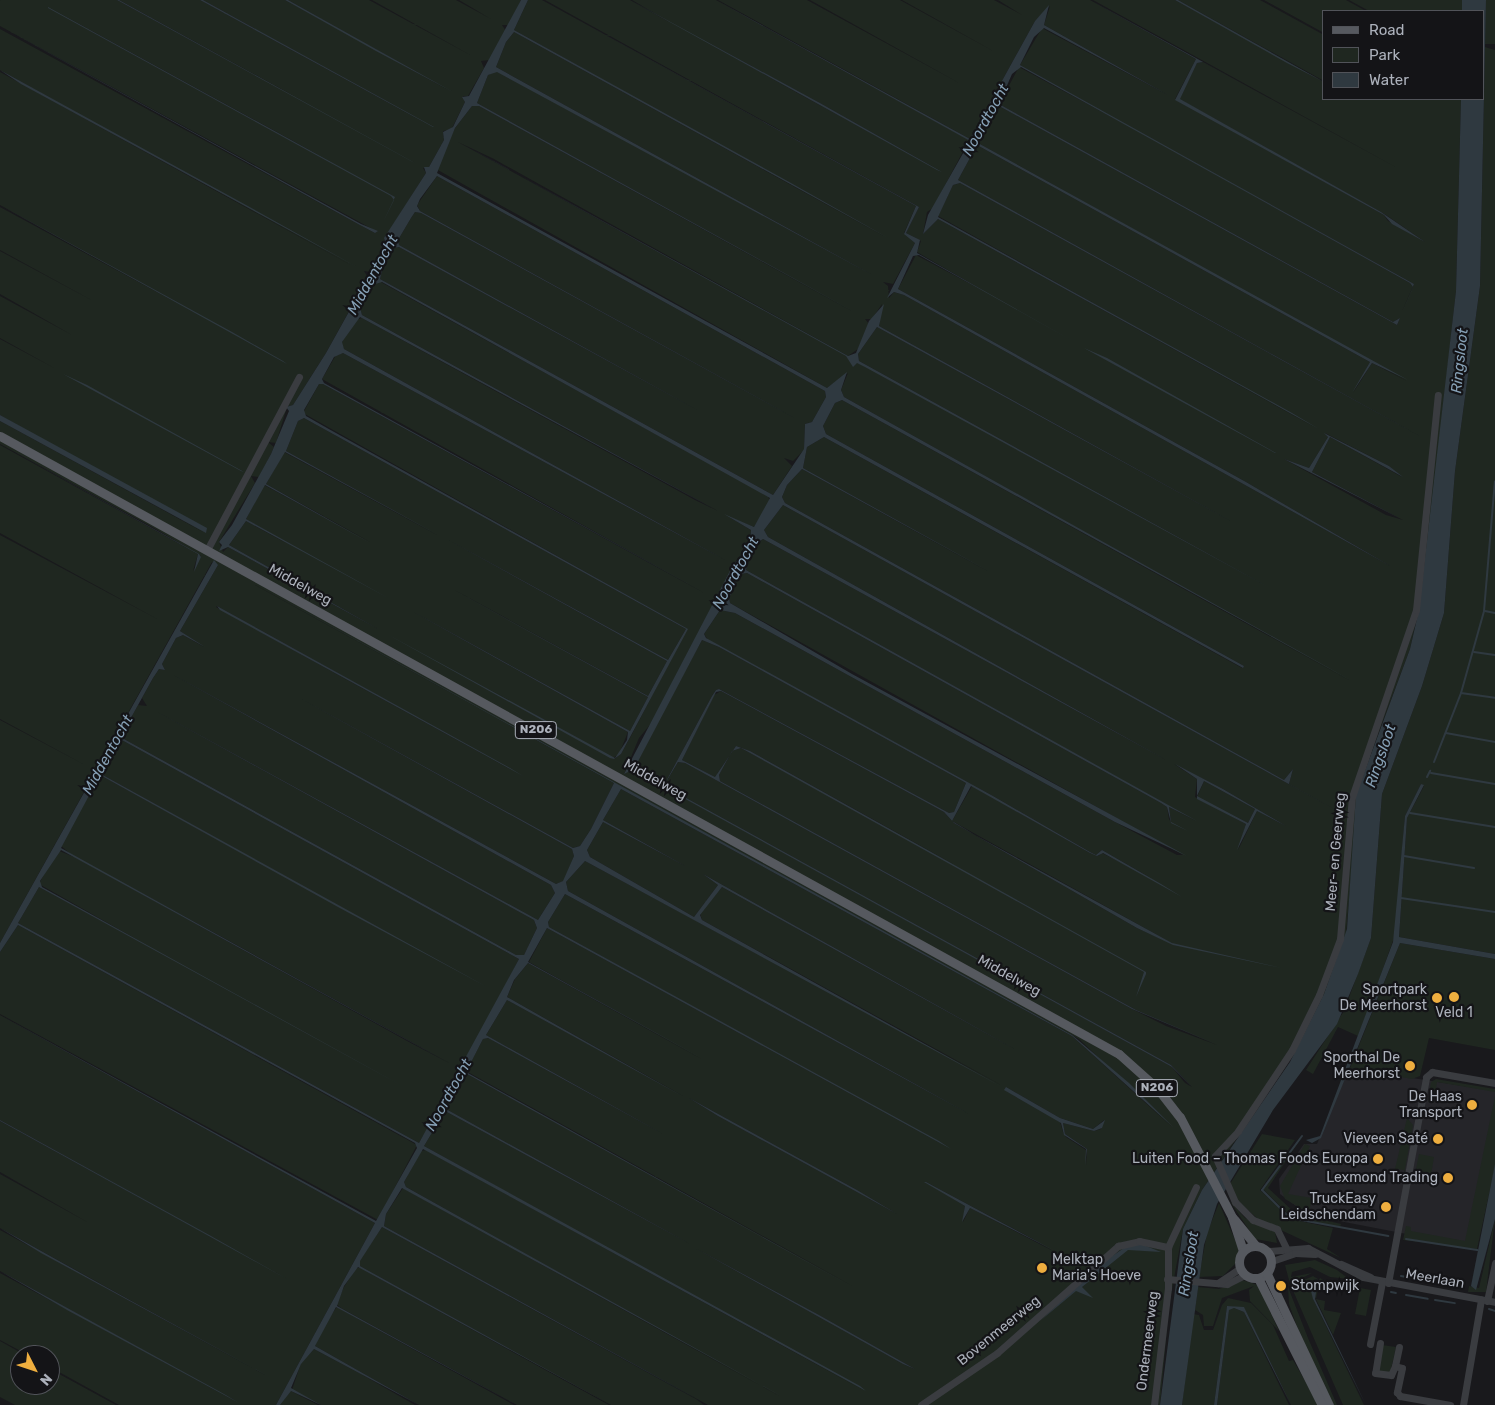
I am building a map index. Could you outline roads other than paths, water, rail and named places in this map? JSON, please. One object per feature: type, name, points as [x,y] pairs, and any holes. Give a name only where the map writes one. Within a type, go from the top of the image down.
[{"type":"main road","name":"Middelweg","points":[[0,436],[1096,1040],[1136,1067],[1169,1102],[1223,1198],[1232,1217],[1243,1251]]},
{"type":"main road","name":"Middelweg","points":[[1232,1217],[1255,1245]]},
{"type":"main road","points":[[1243,1251],[1255,1245]]},
{"type":"main road","name":"N206","points":[[1255,1245],[1268,1251]]},
{"type":"main road","name":"N206","points":[[1242,1271],[1243,1251]]},
{"type":"main road","points":[[1258,1278],[1267,1274],[1272,1261],[1268,1251]]},
{"type":"main road","points":[[1242,1271],[1258,1278],[1322,1405]]},
{"type":"main road","points":[[1267,1274],[1329,1405]]},
{"type":"street","points":[[208,550],[299,377]]},
{"type":"street","name":"Meer- en Geerweg","points":[[1288,1250],[1277,1229],[1243,1212],[1228,1189],[1218,1168],[1216,1153],[1238,1131],[1298,1039],[1340,939],[1352,797],[1416,610],[1438,395]]},
{"type":"street","points":[[1370,1344],[1385,1282],[1426,1077],[1432,1072],[1495,1083]]},
{"type":"street","points":[[1196,1187],[1168,1247],[1171,1279],[1218,1283],[1242,1271]]},
{"type":"street","name":"Bovenmeerweg","points":[[920,1405],[997,1353],[1118,1246],[1139,1241],[1168,1247]]},
{"type":"street","name":"Meerlaan","points":[[1272,1261],[1288,1250]]},
{"type":"street","name":"Meerlaan","points":[[1268,1251],[1288,1250],[1320,1255],[1372,1279],[1488,1301]]},
{"type":"street","points":[[1463,1405],[1488,1301],[1495,1263]]},
{"type":"street","name":"Ondermeerweg","points":[[1154,1405],[1171,1279]]},
{"type":"street","points":[[1380,1344],[1375,1373],[1391,1375],[1398,1369]]},
{"type":"street","points":[[1399,1347],[1397,1392],[1400,1396],[1450,1405]]},
{"type":"water","points":[[117,0],[119,0],[415,163],[411,161]]},
{"type":"water","points":[[200,0],[203,0],[434,127],[433,127]]},
{"type":"water","points":[[285,0],[288,0],[453,92],[376,51]]},
{"type":"water","points":[[521,0],[528,0],[514,30],[890,239],[514,32],[506,42],[496,67],[876,277],[497,72],[488,75],[477,103],[858,314],[479,106],[472,106],[455,128],[437,173],[827,388],[847,372],[841,390],[844,397],[1354,682],[842,400],[835,403],[823,426],[826,434],[1244,666],[1243,668],[824,437],[807,447],[803,468],[992,573],[802,469],[787,485],[782,497],[785,503],[1284,780],[1293,769],[1289,784],[1345,815],[783,505],[764,530],[768,537],[1168,761],[763,539],[751,547],[746,570],[1197,821],[1169,807],[1171,822],[1188,831],[1171,823],[1167,807],[1161,803],[747,573],[740,574],[729,598],[730,603],[852,674],[1187,856],[1115,822],[735,613],[720,610],[704,634],[706,638],[993,796],[1090,852],[1096,855],[1102,850],[1182,897],[1103,853],[1097,856],[1090,853],[971,786],[952,821],[944,812],[721,691],[716,692],[682,760],[715,777],[730,756],[719,775],[720,781],[1136,1010],[1218,1045],[1132,1009],[685,763],[678,762],[666,782],[668,788],[1171,1065],[1192,1087],[1172,1067],[649,779],[664,785],[712,696],[716,690],[719,689],[949,813],[954,812],[966,783],[719,647],[702,640],[634,769],[624,774],[733,565],[750,546],[751,530],[724,514],[754,527],[770,498],[382,282],[372,285],[360,308],[362,315],[718,511],[360,317],[342,342],[344,349],[727,561],[343,353],[334,357],[322,379],[324,383],[707,594],[323,384],[319,384],[304,410],[306,416],[327,428],[688,629],[621,754],[614,759],[610,758],[385,633],[615,758],[627,740],[628,732],[410,610],[630,731],[648,697],[450,588],[648,696],[667,661],[445,538],[668,660],[686,629],[304,418],[298,421],[286,451],[440,536],[285,452],[266,484],[372,544],[265,485],[246,519],[390,599],[246,521],[229,545],[380,630],[228,547],[219,551],[222,545],[219,542],[232,525],[271,454],[289,411],[286,407],[293,405],[326,353],[386,245],[384,238],[426,173],[424,167],[429,167],[444,140],[443,132],[453,127],[465,102],[462,97],[469,96]],"holes":[[[437,176],[825,391],[826,397],[812,422],[805,424],[804,449],[773,495],[380,279],[384,263],[393,248],[399,247],[701,412],[399,245],[398,240],[415,212],[421,213],[800,421],[420,211],[417,206],[420,199]]]},
{"type":"water","points":[[542,0],[919,207],[906,233],[920,240],[917,253],[1078,344],[919,255],[913,256],[898,289],[1246,482],[1392,567],[904,295],[894,292],[887,298],[915,243],[904,234],[916,206]]},
{"type":"water","points":[[630,0],[820,103],[942,172],[937,170]]},
{"type":"water","name":"Noordtocht","points":[[716,0],[970,139],[1035,21],[1049,5],[1044,25],[1168,95],[1044,28],[1034,37],[1020,65],[1414,284],[1413,287],[1410,283],[1021,67],[1012,74],[999,104],[1393,322],[1400,318],[1397,325],[999,106],[994,107],[978,143],[1408,380],[1372,363],[1352,393],[1370,362],[977,145],[958,180],[1425,439],[960,183],[953,185],[938,217],[1319,429],[938,219],[923,234],[928,215],[970,141]]},
{"type":"water","points":[[1090,0],[1203,62],[1197,63],[1180,99],[1381,212],[1425,242],[1392,224],[1384,215],[1175,100],[1196,59]]},
{"type":"water","points":[[1175,0],[1322,81],[1287,63]]},
{"type":"water","points":[[1462,0],[1486,0],[1485,48],[1485,10],[1462,10]]},
{"type":"water","points":[[48,8],[395,197],[394,200],[391,196]]},
{"type":"water","points":[[0,26],[361,224],[378,231],[375,233],[358,224]]},
{"type":"water","points":[[0,70],[246,205],[357,267],[21,84]]},
{"type":"water","name":"Ringsloot","points":[[1461,100],[1484,100],[1480,286],[1455,471],[1444,613],[1422,686],[1382,794],[1371,938],[1337,1024],[1273,1110],[1217,1204],[1204,1245],[1182,1405],[1160,1405],[1183,1229],[1202,1190],[1290,1062],[1324,994],[1347,929],[1356,795],[1410,649],[1419,610],[1456,291]]},
{"type":"water","points":[[459,142],[848,356],[856,353],[869,321],[884,304],[879,326],[1236,524],[877,327],[858,354],[859,361],[1281,594],[865,367],[857,363],[853,367],[846,356]]},
{"type":"water","points":[[0,205],[232,332],[287,364]]},
{"type":"water","points":[[1084,348],[1107,358],[1276,453],[1275,453]]},
{"type":"water","points":[[63,374],[87,385],[244,472],[241,471]]},
{"type":"water","points":[[0,415],[207,528],[206,533],[0,421]]},
{"type":"water","points":[[1324,433],[1389,466],[1403,477],[1330,437],[1312,472],[1403,520],[1284,459],[1309,468],[1328,437]]},
{"type":"water","points":[[0,444],[199,554],[201,557],[194,572],[198,554]]},
{"type":"water","points":[[214,560],[218,565],[180,631],[205,647],[183,635],[176,638],[162,664],[165,670],[159,669],[153,678],[122,734],[124,739],[516,955],[524,955],[537,928],[534,920],[152,709],[538,920],[555,893],[551,885],[170,673],[556,884],[563,881],[574,856],[572,849],[296,696],[573,848],[580,846],[591,829],[614,783],[237,574],[1072,1035],[1129,1083],[1173,1127],[1072,1036],[621,789],[603,820],[687,867],[603,822],[587,850],[590,857],[694,917],[718,885],[703,874],[1020,1052],[722,887],[700,915],[702,920],[1002,1087],[585,861],[566,882],[568,891],[971,1115],[565,894],[548,922],[549,927],[951,1149],[547,928],[528,962],[705,1060],[528,963],[514,980],[507,997],[684,1097],[507,1000],[486,1035],[665,1135],[488,1038],[483,1039],[466,1072],[858,1290],[467,1074],[463,1075],[446,1109],[692,1245],[445,1111],[424,1146],[866,1391],[423,1149],[404,1182],[406,1187],[783,1397],[402,1188],[386,1214],[384,1226],[708,1405],[382,1227],[360,1261],[360,1266],[611,1405],[358,1267],[344,1286],[337,1306],[517,1405],[336,1307],[315,1346],[419,1405],[314,1349],[301,1364],[291,1388],[321,1405],[291,1391],[280,1405],[276,1405],[375,1223],[0,1015],[376,1221],[417,1148],[415,1143],[18,925],[0,952],[0,943]],"holes":[[[120,739],[519,959],[419,1143],[18,923],[39,887],[406,1088],[42,887],[40,881],[61,850],[451,1064],[61,848],[100,775],[487,987],[101,774]]]},
{"type":"water","points":[[217,606],[510,768],[523,776],[220,610]]},
{"type":"water","points":[[736,746],[750,751],[1146,972],[1136,997],[1144,972],[741,748],[733,751]]},
{"type":"water","points":[[1175,764],[1223,789],[1286,826],[1257,811],[1237,850],[1246,824],[1197,799],[1197,796],[1197,779]],"holes":[[[1204,781],[1255,809],[1248,823],[1197,796]]]},
{"type":"water","points":[[1421,784],[1424,785],[1407,818],[1399,937],[1495,954],[1495,959],[1400,943],[1321,1138],[1312,1143],[1306,1140],[1320,1136],[1393,942],[1405,816]]},
{"type":"water","points":[[952,821],[1172,943],[1282,968],[1173,945],[1137,928]]},
{"type":"water","points":[[1006,1087],[1060,1118],[1093,1129],[1105,1120],[1102,1128],[1094,1131],[1063,1123],[1065,1134],[1087,1149],[1085,1166],[1086,1149],[1064,1135],[1061,1123],[1004,1090]]},
{"type":"water","points":[[689,1098],[857,1190],[897,1214],[718,1116]]},
{"type":"water","points":[[0,1121],[211,1236],[287,1279]]},
{"type":"water","points":[[1495,1164],[1495,1219],[1476,1290],[1471,1286]]},
{"type":"water","points":[[924,1182],[1055,1251],[970,1208],[962,1222],[965,1206]]},
{"type":"water","points":[[0,1228],[95,1281],[268,1376],[41,1253]]},
{"type":"water","points":[[1141,1244],[1161,1252],[1128,1250],[1082,1287],[1093,1298],[1076,1291],[1040,1321],[1102,1263],[1127,1246]]},
{"type":"water","points":[[695,1248],[819,1315],[915,1369],[903,1364]]},
{"type":"water","points":[[0,1271],[224,1394],[239,1403],[67,1310]]},
{"type":"water","points":[[1318,1279],[1315,1299],[1366,1405],[1313,1299],[1311,1291]]},
{"type":"water","points":[[1227,1306],[1244,1307],[1291,1405],[1244,1312],[1234,1308],[1229,1310],[1217,1405],[1214,1405]]},
{"type":"waterway","points":[[1434,762],[1461,693],[1484,611],[1495,481]]},
{"type":"waterway","points":[[1485,611],[1495,613]]},
{"type":"waterway","points":[[1474,652],[1495,655]]},
{"type":"waterway","points":[[1461,693],[1495,698]]},
{"type":"waterway","points":[[1446,733],[1495,742]]},
{"type":"waterway","points":[[1427,777],[1430,771]]},
{"type":"waterway","points":[[1431,773],[1495,784]]},
{"type":"waterway","points":[[1410,813],[1495,827]]},
{"type":"waterway","points":[[1404,856],[1474,868]]},
{"type":"waterway","points":[[1401,898],[1495,912]]},
{"type":"waterway","points":[[1302,1136],[1262,1190],[1290,1218],[1388,1236]]},
{"type":"waterway","points":[[1406,1239],[1477,1250]]},
{"type":"waterway","points":[[1401,1276],[1436,1283]]},
{"type":"waterway","points":[[1391,1292],[1396,1293]]},
{"type":"waterway","points":[[1406,1295],[1428,1299]]},
{"type":"waterway","points":[[1435,1300],[1455,1303]]},
{"type":"waterway","points":[[1489,1309],[1495,1311]]},
{"type":"place","name":"Veld 1","points":[[1454,997]]},
{"type":"place","name":"Sportpark De Meerhorst","points":[[1437,998]]},
{"type":"place","name":"Sporthal De Meerhorst","points":[[1410,1066]]},
{"type":"place","name":"De Haas Transport","points":[[1472,1105]]},
{"type":"place","name":"Vieveen Saté","points":[[1438,1139]]},
{"type":"place","name":"Luiten Food – Thomas Foods Europa","points":[[1378,1159]]},
{"type":"place","name":"Lexmond Trading","points":[[1448,1178]]},
{"type":"place","name":"TruckEasy Leidschendam","points":[[1386,1207]]},
{"type":"place","name":"Melktap Maria's Hoeve","points":[[1042,1268]]},
{"type":"place","name":"Stompwijk","points":[[1281,1286]]},
{"type":"water label","name":"Middentocht","points":[[373,275]]},
{"type":"water label","name":"Middentocht","points":[[108,755]]}]
